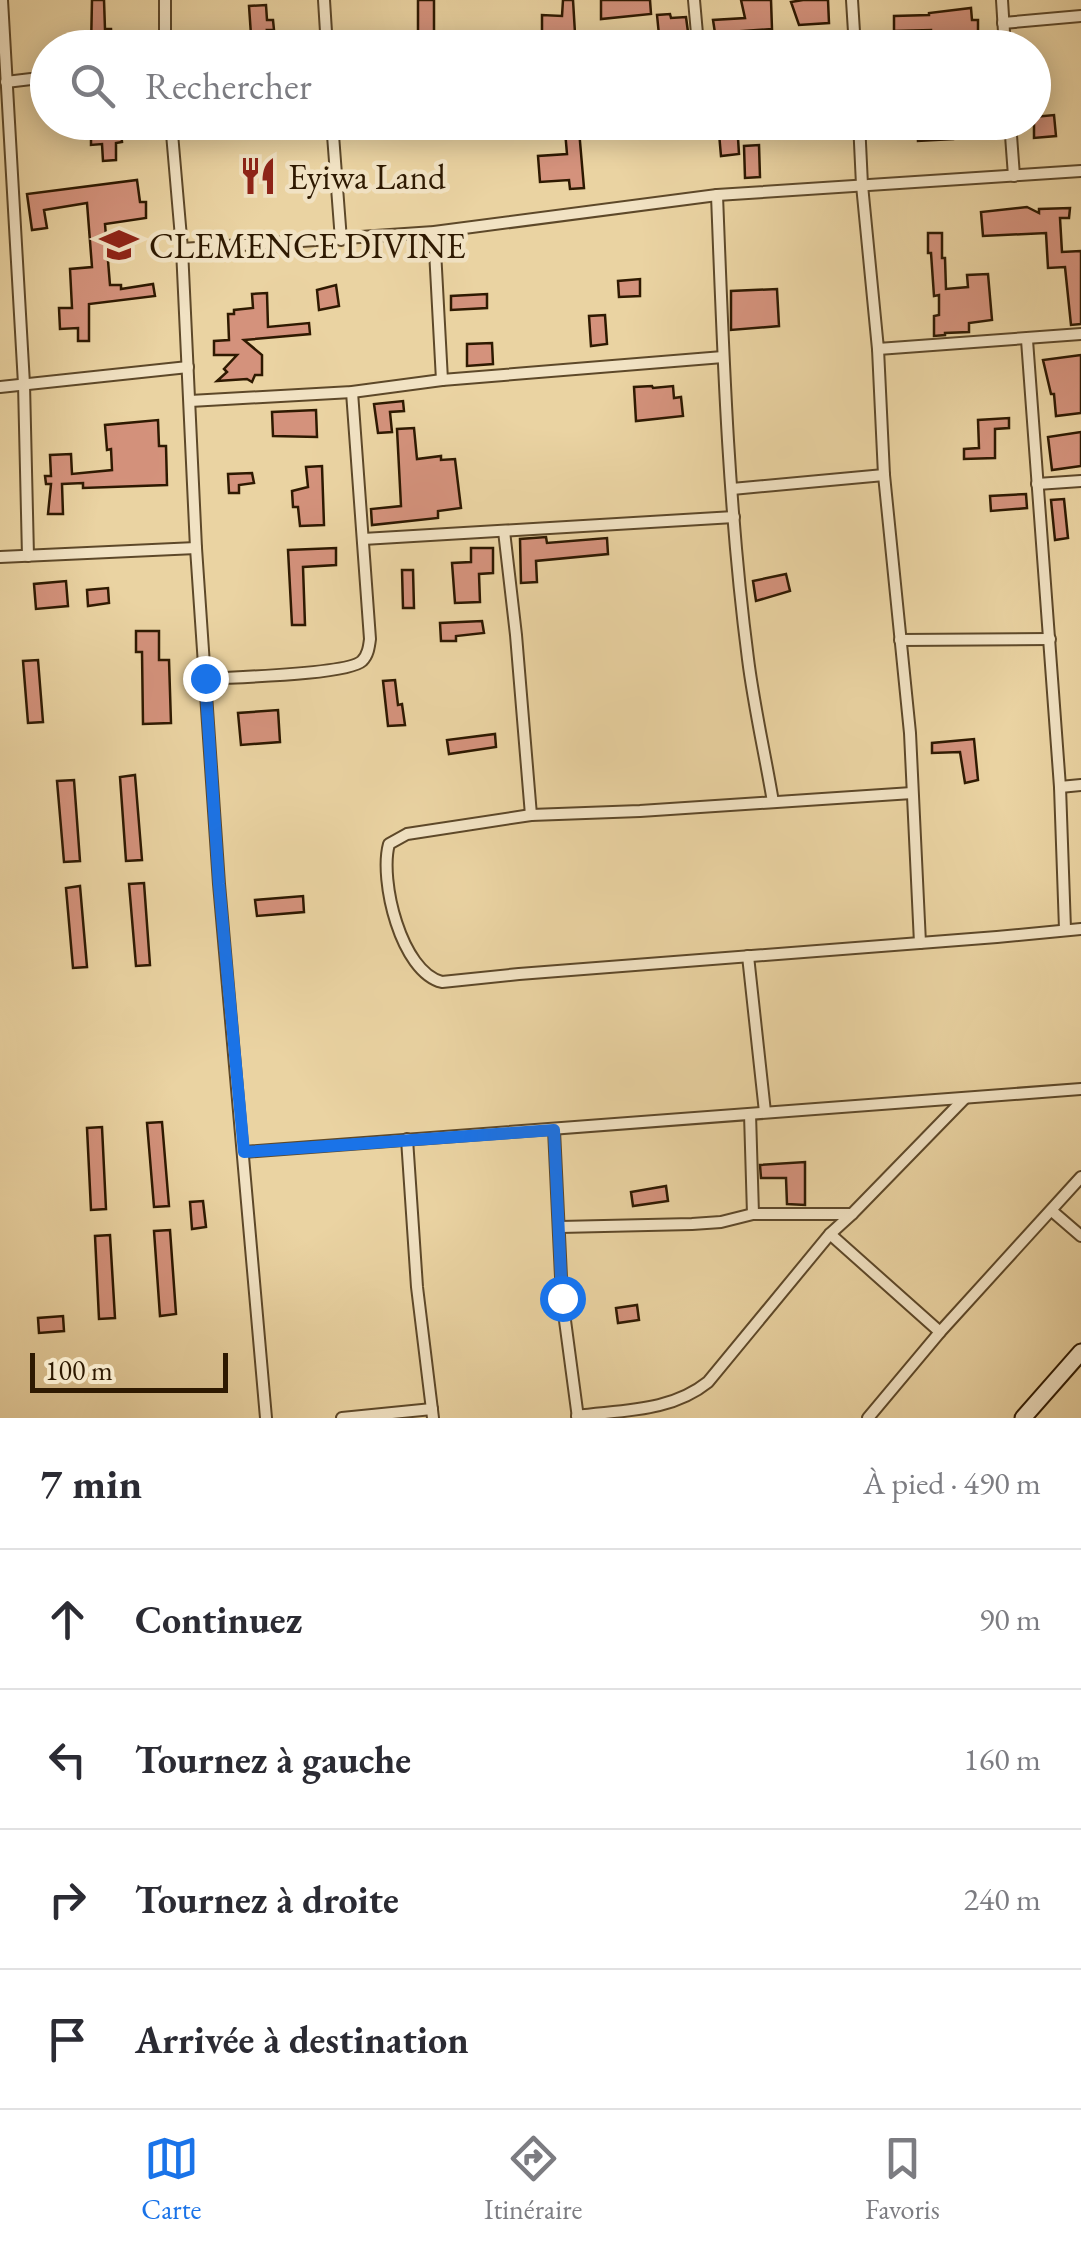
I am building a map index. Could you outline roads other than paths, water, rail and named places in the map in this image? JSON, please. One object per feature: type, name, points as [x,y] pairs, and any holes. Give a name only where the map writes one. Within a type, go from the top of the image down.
[{"type":"street","points":[[2,0],[24,384],[28,556]]},
{"type":"street","points":[[165,0],[165,30]]},
{"type":"street","points":[[324,0],[326,30]]},
{"type":"street","points":[[694,0],[697,30]]},
{"type":"street","points":[[852,0],[854,30]]},
{"type":"street","points":[[1002,0],[1004,30]]},
{"type":"street","points":[[1003,23],[1081,16]]},
{"type":"street","points":[[6,82],[30,79]]},
{"type":"street","points":[[173,140],[219,884],[266,1418]]},
{"type":"street","points":[[333,140],[341,240]]},
{"type":"street","points":[[860,140],[878,349],[884,475],[910,733],[920,942]]},
{"type":"street","points":[[1011,140],[1014,176]]},
{"type":"street","points":[[182,249],[434,232],[717,195],[1081,171]]},
{"type":"street","points":[[717,195],[734,517],[748,660],[773,802]]},
{"type":"street","points":[[434,232],[442,380]]},
{"type":"street","points":[[878,349],[1081,334]]},
{"type":"street","points":[[1026,340],[1060,787],[1064,930]]},
{"type":"street","points":[[190,401],[352,392],[442,380],[723,357]]},
{"type":"street","points":[[0,387],[188,367]]},
{"type":"street","points":[[205,678],[354,666],[368,650],[352,392]]},
{"type":"street","points":[[732,488],[884,475]]},
{"type":"street","points":[[1037,484],[1081,481]]},
{"type":"street","points":[[362,539],[734,517]]},
{"type":"street","points":[[504,531],[531,815]]},
{"type":"street","points":[[0,557],[196,548]]},
{"type":"street","points":[[900,640],[1050,639]]},
{"type":"street","points":[[1060,787],[1081,785]]},
{"type":"street","points":[[912,793],[531,815],[407,834],[389,844],[387,877],[396,920],[413,960],[433,980],[456,982],[1081,928]]},
{"type":"street","points":[[748,956],[765,1112]]},
{"type":"street","points":[[244,1152],[1081,1089]]},
{"type":"street","points":[[554,1130],[562,1298],[578,1417],[667,1404],[696,1392],[830,1234],[965,1097]]},
{"type":"street","points":[[750,1114],[753,1214]]},
{"type":"street","points":[[342,1418],[433,1414],[416,1287],[407,1140]]},
{"type":"street","points":[[868,1418],[940,1332],[1081,1177]]},
{"type":"street","points":[[1052,1211],[1081,1236]]},
{"type":"street","points":[[560,1227],[692,1224],[753,1214],[852,1214]]},
{"type":"street","points":[[830,1234],[940,1332]]},
{"type":"street","points":[[1023,1418],[1081,1352]]},
{"type":"place","name":"Eyiwa Land","points":[[258,176]]},
{"type":"place","name":"CLEMENCE DIVINE","points":[[119,245]]}]
